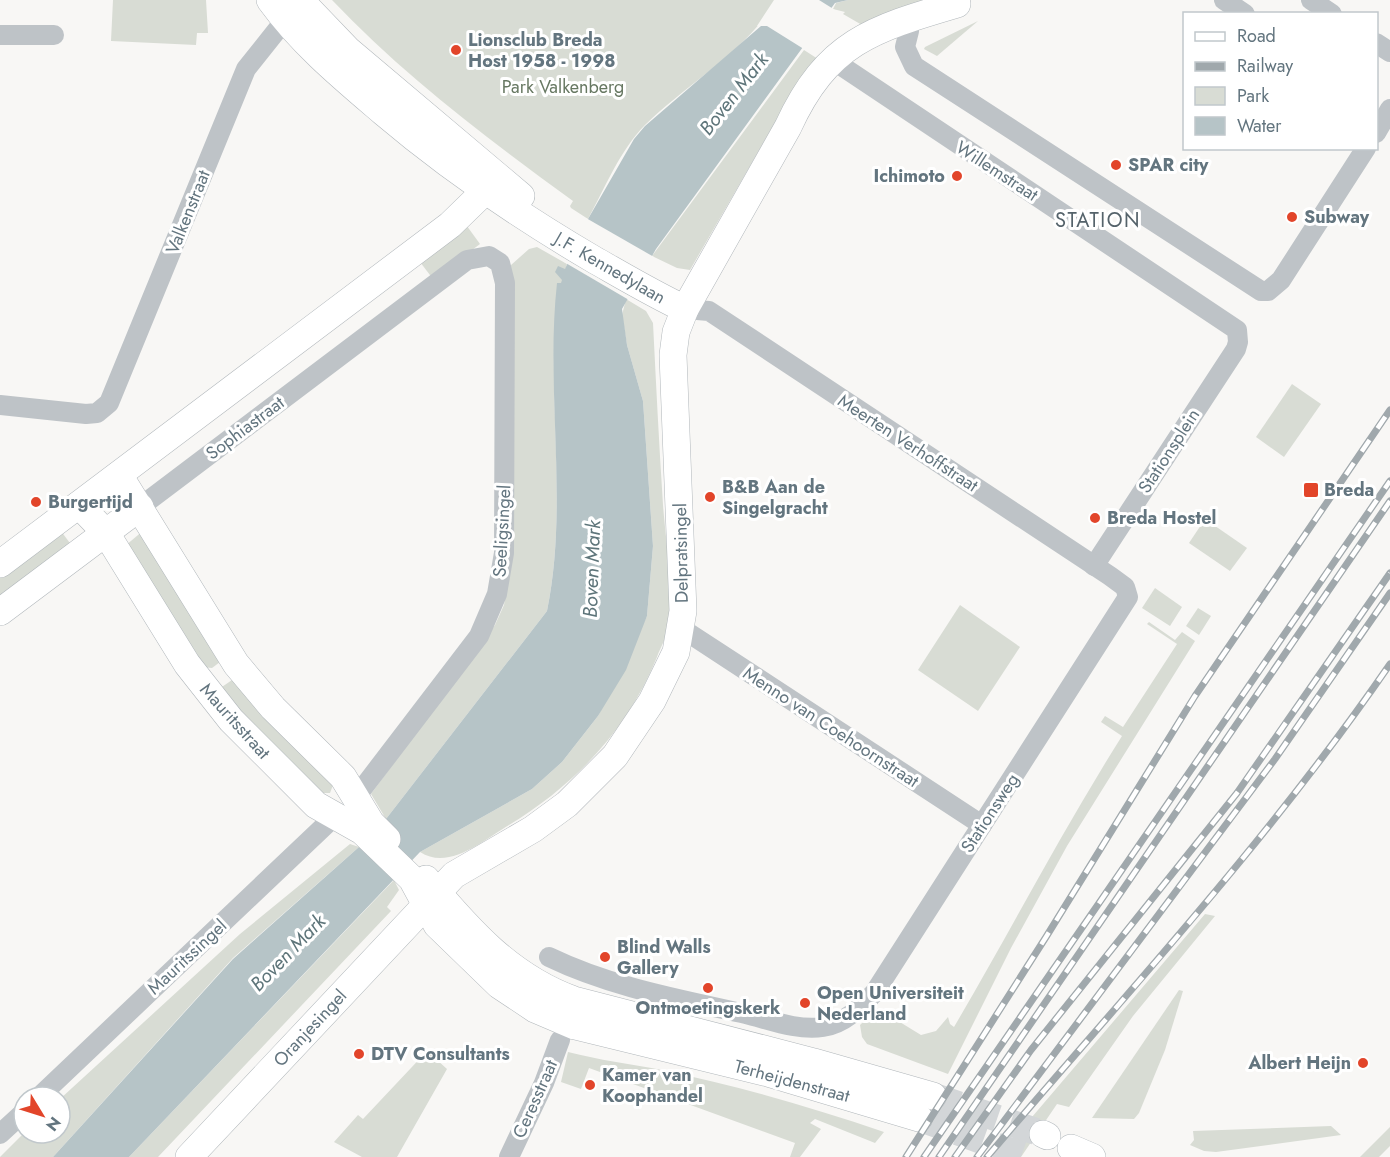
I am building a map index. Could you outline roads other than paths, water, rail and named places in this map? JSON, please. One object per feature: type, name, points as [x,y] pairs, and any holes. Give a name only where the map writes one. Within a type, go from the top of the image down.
[{"type":"street","points":[[1224,0],[1242,12]]},
{"type":"street","points":[[1311,0],[1329,12]]},
{"type":"street","points":[[850,57],[909,31],[960,2]]},
{"type":"street","points":[[850,57],[888,26],[960,2]]},
{"type":"street","name":"J.F. Kennedylaan","points":[[290,6],[330,67],[435,155],[485,191],[647,283],[685,309]]},
{"type":"street","name":"J.F. Kennedylaan","points":[[290,6],[348,50],[569,237]]},
{"type":"street","name":"Valkenstraat","points":[[0,405],[86,414],[101,410],[114,394],[246,69],[290,6]]},
{"type":"street","points":[[909,31],[906,47],[914,66],[1255,288],[1268,291],[1281,280],[1365,150]]},
{"type":"street","points":[[0,35],[54,35]]},
{"type":"street","name":"Delpratsingel","points":[[432,899],[454,875],[558,811],[607,765],[635,729],[658,692],[676,652],[681,628],[683,559],[673,355],[676,332],[685,309],[788,127],[850,57]]},
{"type":"street","name":"Willemstraat","points":[[850,57],[863,83],[1233,325],[1239,335]]},
{"type":"street","points":[[1378,131],[1390,109]]},
{"type":"street","points":[[0,564],[450,225],[485,191]]},
{"type":"street","name":"Sophiastraat","points":[[0,612],[467,260],[482,256],[495,258]]},
{"type":"street","name":"Seeligsingel","points":[[356,797],[475,643],[497,594],[504,554],[505,283],[503,269],[495,258]]},
{"type":"street","name":"Meerten Verhoffstraat","points":[[685,309],[709,311],[1127,589]]},
{"type":"street","name":"Stationsplein","points":[[1102,571],[1236,349],[1239,335]]},
{"type":"street","name":"Mauritsstraat","points":[[119,475],[236,664],[273,708],[343,777],[356,797],[367,827]]},
{"type":"street","name":"Mauritsstraat","points":[[79,505],[106,533],[204,688],[231,720],[316,805],[335,816],[367,827],[416,875],[432,899]]},
{"type":"street","name":"Stationsweg","points":[[549,957],[583,973],[632,989],[794,1025],[814,1028],[833,1024],[864,1004],[875,992],[1126,603],[1127,589]]},
{"type":"street","name":"Menno van Coehoornstraat","points":[[681,628],[982,825]]},
{"type":"street","points":[[204,688],[236,664]]},
{"type":"street","points":[[335,816],[356,797]]},
{"type":"street","name":"Mauritssingel","points":[[52,1085],[335,816]]},
{"type":"street","name":"Terheijdenstraat","points":[[432,899],[437,925],[485,974],[516,998],[550,1017],[608,1035],[777,1076],[926,1107]]},
{"type":"street","name":"Oranjesingel","points":[[190,1157],[432,899]]},
{"type":"street","name":"Ceresstraat","points":[[509,1157],[544,1083],[560,1040]]},
{"type":"street","points":[[0,1134],[12,1123]]},
{"type":"water","name":"Boven Mark","points":[[777,0],[848,0],[835,3],[656,249],[622,309],[627,345],[643,401],[653,546],[647,616],[626,670],[598,716],[562,762],[532,789],[420,852],[129,1157],[53,1157],[64,1145],[72,1145],[72,1136],[233,959],[359,847],[386,819],[547,611],[556,530],[554,324],[557,283],[561,283],[562,280],[555,272],[558,266],[565,269],[588,219],[634,139],[645,126],[761,26]]},
{"type":"tunnel","points":[[933,1096],[1043,1134]]},
{"type":"tunnel","points":[[919,1118],[1027,1157]]},
{"type":"railway","points":[[906,1157],[1195,696],[1390,410]]},
{"type":"railway","points":[[924,1157],[1390,481]]},
{"type":"railway","points":[[939,1157],[1390,501]]},
{"type":"railway","points":[[955,1157],[1031,1050],[1237,793],[1390,573]]},
{"type":"railway","points":[[977,1157],[1275,759],[1390,593]]},
{"type":"railway","points":[[987,1157],[1246,855],[1344,729],[1390,664]]},
{"type":"place","name":"Lionsclub Breda Host 1958 - 1998","points":[[456,50]]},
{"type":"place","name":"SPAR city","points":[[1116,165]]},
{"type":"place","name":"Ichimoto","points":[[957,176]]},
{"type":"place","name":"Subway","points":[[1292,217]]},
{"type":"place","name":"Breda","points":[[1311,490]]},
{"type":"place","name":"B&B Aan de Singelgracht","points":[[710,497]]},
{"type":"place","name":"Burgertijd","points":[[36,502]]},
{"type":"place","name":"Breda Hostel","points":[[1095,518]]},
{"type":"place","name":"Blind Walls Gallery","points":[[605,957]]},
{"type":"place","name":"Ontmoetingskerk","points":[[708,988]]},
{"type":"place","name":"Open Universiteit Nederland","points":[[805,1003]]},
{"type":"place","name":"DTV Consultants","points":[[359,1054]]},
{"type":"place","name":"Albert Heijn","points":[[1363,1063]]},
{"type":"place","name":"Kamer van Koophandel","points":[[590,1085]]},
{"type":"district","name":"STATION","points":[[1098,220]]},
{"type":"park label","name":"Park Valkenberg","points":[[563,87]]}]
